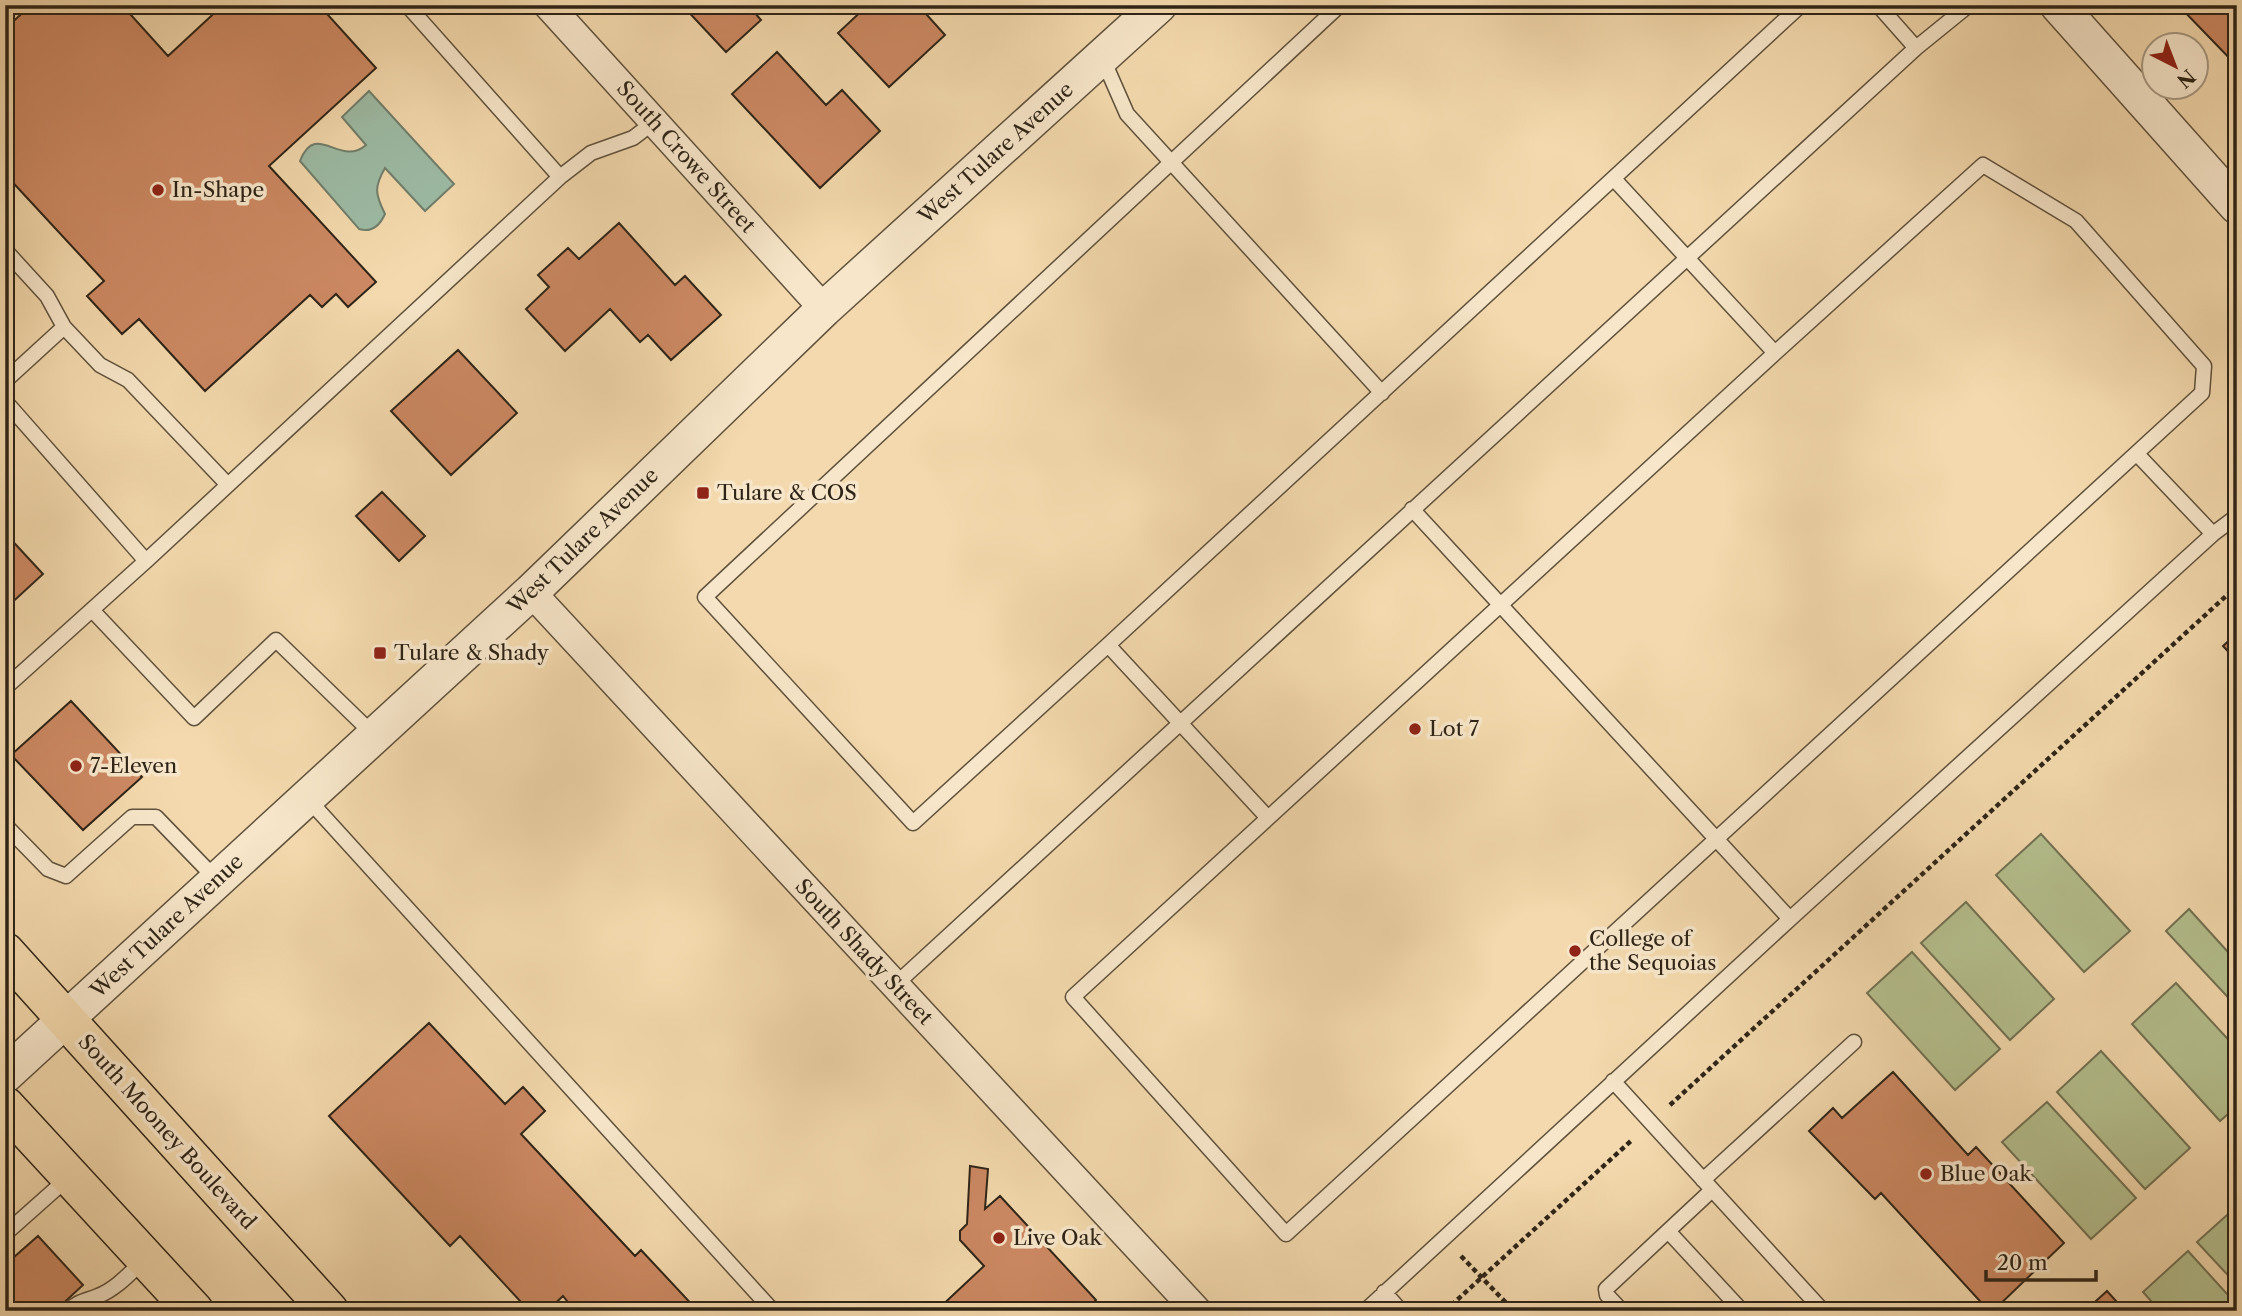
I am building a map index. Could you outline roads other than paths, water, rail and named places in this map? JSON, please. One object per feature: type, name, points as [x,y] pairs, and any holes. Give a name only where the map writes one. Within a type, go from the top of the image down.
[{"type":"main road","name":"South Mooney Boulevard","points":[[5,952],[329,1311]]},
{"type":"main road","points":[[5,1106],[194,1311]]},
{"type":"street","name":"South Crowe Street","points":[[548,5],[824,309]]},
{"type":"street","name":"West Tulare Avenue","points":[[5,1075],[531,592],[824,309],[1159,5]]},
{"type":"street","points":[[2058,5],[2237,205]]},
{"type":"street","name":"South Shady Street","points":[[531,592],[1197,1311]]},
{"type":"lane","points":[[407,5],[561,177]]},
{"type":"lane","points":[[1340,5],[705,597],[913,823],[1801,5]]},
{"type":"lane","points":[[1878,5],[1916,48]]},
{"type":"lane","points":[[895,985],[1916,48],[1969,5]]},
{"type":"lane","points":[[1102,57],[1127,114],[1382,393]]},
{"type":"lane","points":[[5,688],[561,177],[591,153],[633,138],[654,122]]},
{"type":"lane","points":[[1983,165],[2076,221],[2204,366],[2202,393],[1286,1234],[1073,997],[1500,602],[1775,353],[1983,165]]},
{"type":"lane","points":[[1614,179],[1775,353]]},
{"type":"lane","points":[[5,250],[47,296],[64,327],[100,365],[128,380],[228,485]]},
{"type":"lane","points":[[5,381],[64,327]]},
{"type":"lane","points":[[5,401],[146,561]]},
{"type":"lane","points":[[2137,454],[2213,534]]},
{"type":"lane","points":[[1412,509],[1790,919]]},
{"type":"lane","points":[[1365,1311],[1790,919],[2213,534],[2237,516]]},
{"type":"lane","points":[[92,610],[194,718],[276,640],[375,736]]},
{"type":"lane","points":[[1108,645],[1268,818]]},
{"type":"lane","points":[[307,798],[773,1311]]},
{"type":"lane","points":[[5,825],[48,869],[66,876],[132,817],[156,817],[217,880]]},
{"type":"lane","points":[[1622,1311],[1607,1295],[1606,1289],[1668,1231],[1708,1185],[1854,1042]]},
{"type":"lane","points":[[1613,1081],[1823,1311]]},
{"type":"lane","points":[[5,1234],[69,1177]]},
{"type":"lane","points":[[1668,1231],[1742,1311]]},
{"type":"lane","points":[[68,1311],[77,1302],[99,1296],[114,1287],[145,1259]]},
{"type":"lane","points":[[1384,1292],[1401,1311]]},
{"type":"place","name":"In-Shape","points":[[158,190]]},
{"type":"place","name":"Tulare & COS","points":[[703,493]]},
{"type":"place","name":"Tulare & Shady","points":[[380,653]]},
{"type":"place","name":"Lot 7","points":[[1415,729]]},
{"type":"place","name":"7-Eleven","points":[[76,766]]},
{"type":"place","name":"College of the Sequoias","points":[[1575,951]]},
{"type":"place","name":"Blue Oak","points":[[1926,1174]]},
{"type":"place","name":"Live Oak","points":[[999,1238]]}]
